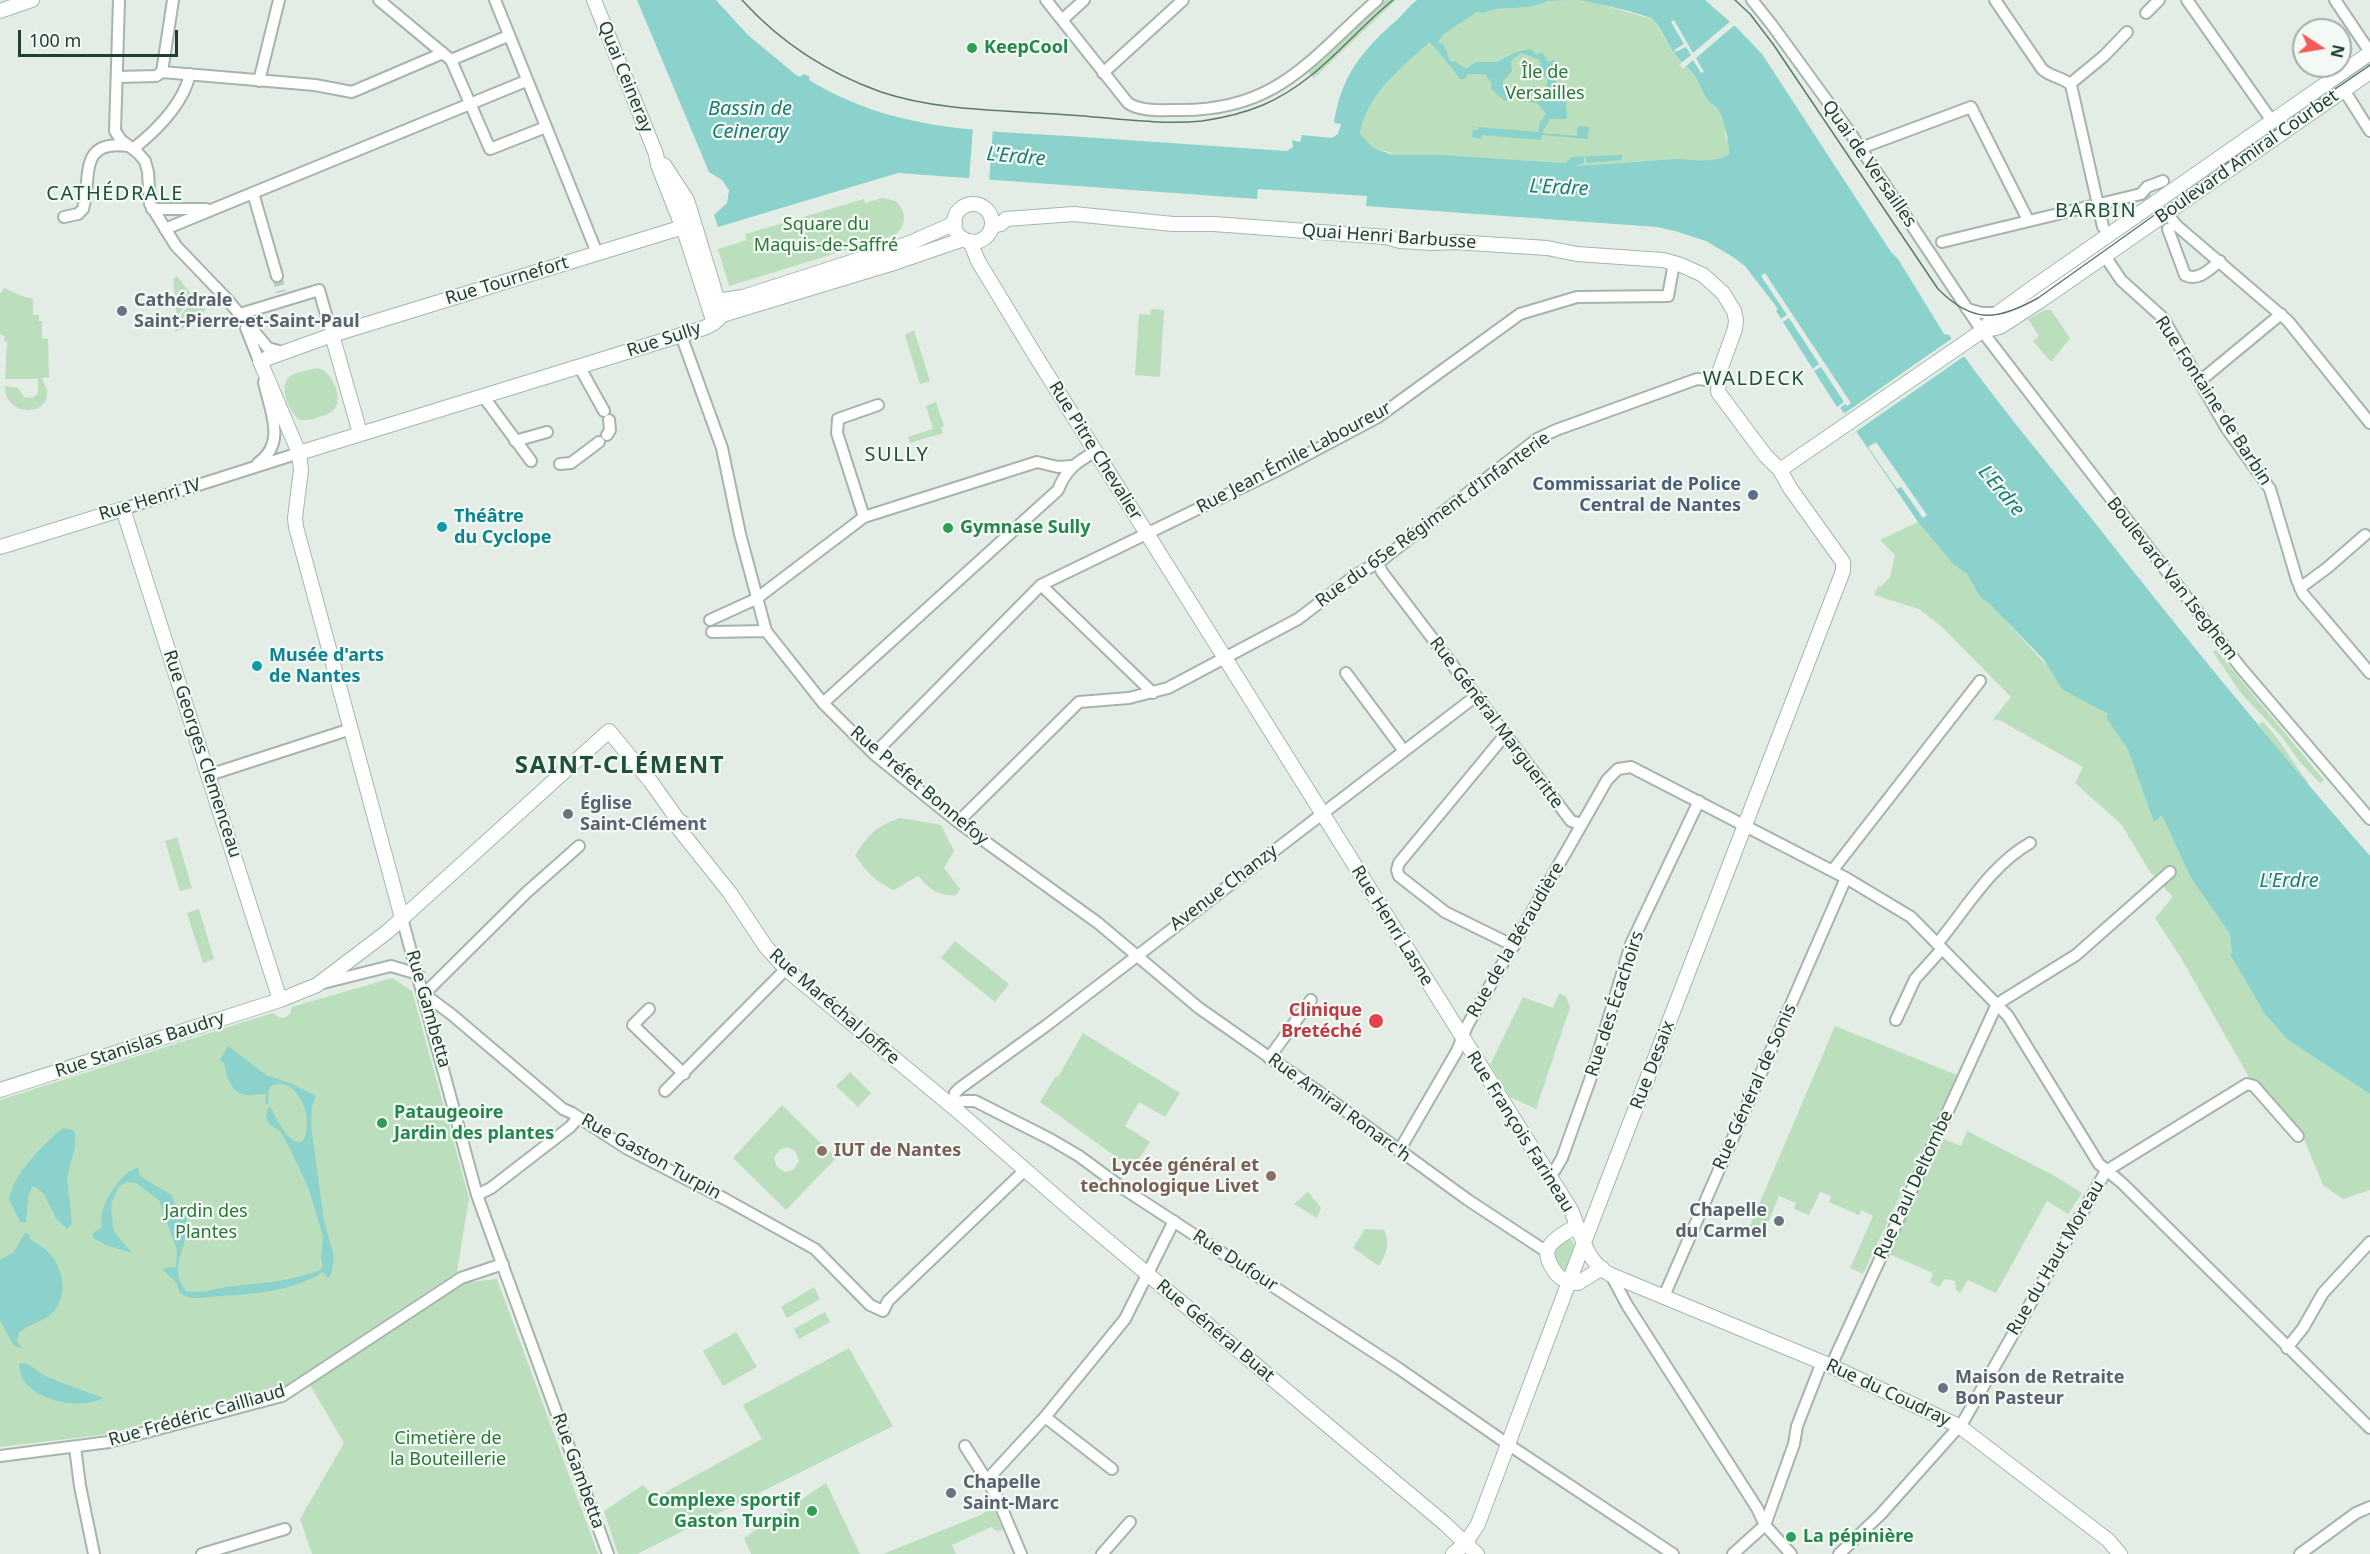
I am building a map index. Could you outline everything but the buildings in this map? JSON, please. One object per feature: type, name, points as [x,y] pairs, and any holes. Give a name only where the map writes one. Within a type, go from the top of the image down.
[{"type":"street","points":[[0,10],[32,0]]},
{"type":"street","points":[[119,0],[115,131],[142,157],[147,166],[150,204],[176,246],[240,314],[268,348],[282,352]]},
{"type":"street","points":[[162,72],[173,0]]},
{"type":"street","points":[[259,81],[279,0]]},
{"type":"street","points":[[379,0],[447,56],[465,105],[490,149],[547,130]]},
{"type":"street","points":[[495,0],[597,253]]},
{"type":"street","name":"Quai Ceineray","points":[[594,0],[656,154],[658,165],[689,229],[717,301],[718,319]]},
{"type":"street","points":[[1046,0],[1128,104],[1136,108],[1158,110],[1207,109],[1227,106],[1270,91],[1308,66],[1377,0]]},
{"type":"street","points":[[1062,20],[1084,0]]},
{"type":"street","points":[[1103,73],[1183,0]]},
{"type":"street","name":"Quai de Versailles","points":[[1752,0],[1861,148],[1982,331]]},
{"type":"street","points":[[1995,0],[2042,69],[2050,76],[2070,84]]},
{"type":"street","points":[[2146,13],[2158,0]]},
{"type":"street","points":[[2335,0],[2370,53]]},
{"type":"street","points":[[2191,1],[2272,121]]},
{"type":"street","points":[[2070,84],[2104,56],[2127,32]]},
{"type":"street","points":[[117,76],[156,76],[162,72],[315,85],[340,91],[358,91],[447,56],[508,36]]},
{"type":"street","name":"Boulevard Amiral Courbet","points":[[1982,331],[1998,313],[2370,53]]},
{"type":"street","name":"Boulevard Amiral Courbet","points":[[1982,331],[2000,327],[2040,301],[2370,72]]},
{"type":"street","points":[[64,217],[78,214],[83,209],[87,172],[95,154],[112,145],[131,148],[162,122],[183,93],[190,74]]},
{"type":"street","points":[[165,229],[526,81]]},
{"type":"street","points":[[2070,84],[2103,227]]},
{"type":"street","points":[[2344,90],[2370,131]]},
{"type":"street","points":[[1861,148],[1971,106],[2028,220]]},
{"type":"street","points":[[1942,242],[2098,203],[2144,195],[2147,187],[2163,181]]},
{"type":"street","points":[[253,193],[277,276]]},
{"type":"street","points":[[968,205],[979,205],[988,211],[992,218],[992,226],[983,239],[967,240],[957,232],[955,223],[959,211],[968,205]]},
{"type":"street","points":[[152,208],[211,209]]},
{"type":"street","name":"Quai Henri Barbusse","points":[[988,211],[1001,214],[1006,219]]},
{"type":"street","points":[[2167,213],[2176,225],[2281,314],[2366,408],[2370,423]]},
{"type":"street","name":"Quai Henri Barbusse","points":[[992,226],[1001,224],[1006,219],[1074,214],[1093,215],[1173,224],[1214,224],[1386,237],[1407,241],[1547,248],[1674,263],[1702,275],[1723,293],[1734,311],[1735,329],[1718,381]]},
{"type":"street","name":"Rue Sully","points":[[717,301],[743,297],[910,243],[955,223]]},
{"type":"street","name":"Quai Ceineray","points":[[689,229],[718,319]]},
{"type":"street","name":"Rue Tournefort","points":[[260,361],[332,335],[597,253],[689,229]]},
{"type":"street","points":[[2168,229],[2182,271],[2188,277],[2200,276],[2220,261]]},
{"type":"street","name":"Rue Sully","points":[[299,453],[681,335],[718,319],[967,240]]},
{"type":"street","name":"Rue Pitre Chevalier","points":[[967,240],[983,271],[1322,814]]},
{"type":"street","name":"Rue Fontaine de Barbin","points":[[2109,262],[2121,280],[2163,318],[2227,429],[2270,489],[2300,588],[2370,674]]},
{"type":"street","name":"Rue Jean Émile Laboureur","points":[[874,754],[1041,585],[1276,471],[1378,417],[1520,314],[1577,297],[1668,296],[1674,263]]},
{"type":"street","points":[[240,314],[282,296],[319,290],[360,433]]},
{"type":"street","points":[[1967,309],[1982,313],[1998,313]]},
{"type":"street","points":[[240,314],[299,453]]},
{"type":"street","points":[[2200,381],[2281,314]]},
{"type":"street","points":[[1780,470],[1982,331]]},
{"type":"street","name":"Boulevard Van Iseghem","points":[[1982,331],[2241,668],[2370,819]]},
{"type":"street","name":"Rue Préfet Bonnefoy","points":[[681,335],[722,448],[756,599],[766,630],[823,703],[874,754],[958,822],[1098,923],[1137,955]]},
{"type":"street","points":[[244,471],[267,457],[275,440],[260,361]]},
{"type":"street","points":[[560,464],[571,462],[603,439],[610,430],[607,416],[579,366]]},
{"type":"street","name":"Rue du 65e Régiment d'Infanterie","points":[[958,822],[1079,702],[1129,698],[1168,688],[1298,618],[1357,574],[1378,563],[1537,439],[1697,379],[1718,381]]},
{"type":"street","name":"Rue Desaix","points":[[1453,1554],[1465,1544],[1478,1524],[1844,565],[1780,470],[1765,455],[1718,392],[1718,381]]},
{"type":"street","points":[[483,396],[531,461]]},
{"type":"street","points":[[864,517],[837,433],[838,419],[878,405]]},
{"type":"street","points":[[515,441],[547,432]]},
{"type":"street","points":[[823,703],[1058,490],[1062,478],[1071,466],[1096,451]]},
{"type":"street","name":"Rue Henri IV","points":[[0,547],[299,453]]},
{"type":"street","name":"Rue Gambetta","points":[[299,453],[301,470],[296,527],[477,1195],[608,1554]]},
{"type":"street","points":[[710,620],[756,599],[864,517],[1036,462],[1058,467],[1071,466]]},
{"type":"street","name":"Rue Georges Clemenceau","points":[[123,509],[280,1000]]},
{"type":"street","points":[[2300,588],[2365,535]]},
{"type":"street","name":"Rue Général Margueritte","points":[[1378,563],[1382,572],[1570,820],[1581,824],[1612,774],[1622,767],[1637,769],[1846,878],[1911,917],[2008,1016],[2099,1164],[2122,1183],[2370,1428]]},
{"type":"street","points":[[1041,585],[1153,693]]},
{"type":"street","points":[[712,632],[766,630]]},
{"type":"street","points":[[1346,674],[1404,751]]},
{"type":"street","points":[[1832,871],[1980,681]]},
{"type":"street","name":"Avenue Chanzy","points":[[958,1104],[955,1093],[1476,696]]},
{"type":"street","points":[[209,775],[351,729]]},
{"type":"street","name":"Rue Stanislas Baudry","points":[[0,1090],[280,1000],[317,985],[374,943],[609,731]]},
{"type":"street","name":"Rue Maréchal Joffre","points":[[609,731],[651,782],[678,820],[679,829],[730,893],[766,947],[786,969],[958,1104]]},
{"type":"street","points":[[1505,735],[1399,864],[1397,870],[1399,876],[1445,912],[1514,946]]},
{"type":"street","name":"Rue des Écachoirs","points":[[1548,1176],[1555,1170],[1562,1158],[1590,1080],[1631,944],[1699,801]]},
{"type":"street","name":"Rue Henri Lasne","points":[[1322,814],[1462,1039]]},
{"type":"street","name":"Rue de la Béraudière","points":[[1399,1151],[1457,1051],[1581,824]]},
{"type":"street","points":[[1896,1020],[1915,979],[1940,946],[1972,896],[2017,850],[2030,843]]},
{"type":"street","points":[[424,994],[527,892],[579,846]]},
{"type":"street","points":[[1997,1004],[2076,955],[2170,872]]},
{"type":"street","name":"Rue Général de Sonis","points":[[1664,1296],[1846,878]]},
{"type":"street","name":"Rue Amiral Ronarc'h","points":[[1137,955],[1199,1008],[1468,1200],[1547,1252]]},
{"type":"street","points":[[317,985],[391,966],[418,974]]},
{"type":"street","points":[[664,1091],[684,1074],[786,969]]},
{"type":"street","name":"Rue Gaston Turpin","points":[[424,994],[563,1109],[626,1148],[815,1249],[870,1305],[883,1311],[888,1301],[1025,1170]]},
{"type":"street","points":[[1269,1058],[1311,1000]]},
{"type":"street","name":"Rue Paul Deltombe","points":[[1765,1525],[1794,1444],[1797,1426],[1827,1364],[1857,1310],[1997,1004]]},
{"type":"street","points":[[649,1009],[633,1025],[684,1074]]},
{"type":"street","name":"Rue François Farineau","points":[[1462,1039],[1571,1210],[1583,1244],[1607,1272]]},
{"type":"street","name":"Rue du Haut Moreau","points":[[1839,1554],[1881,1514],[1959,1426],[2106,1171],[2247,1084],[2254,1086],[2298,1136]]},
{"type":"street","name":"Rue Dufour","points":[[958,1104],[975,1101],[1050,1139],[1398,1368],[1673,1554]]},
{"type":"street","name":"Rue Général Buat","points":[[958,1104],[1025,1170],[1444,1523],[1477,1554]]},
{"type":"street","points":[[477,1195],[500,1181],[570,1127],[578,1118]]},
{"type":"street","points":[[987,1480],[1045,1417],[1125,1319],[1174,1221]]},
{"type":"street","points":[[1577,1226],[1552,1244],[1547,1252],[1557,1275],[1569,1281],[1583,1282],[1607,1272],[1757,1508],[1765,1525],[1791,1554]]},
{"type":"street","points":[[2287,1348],[2303,1328],[2323,1293],[2370,1242]]},
{"type":"street","name":"Rue Frédéric Cailliaud","points":[[0,1456],[109,1442],[286,1394],[461,1278],[503,1264]]},
{"type":"street","name":"Rue du Coudray","points":[[1607,1272],[1827,1364],[1959,1426],[2108,1540],[2121,1554]]},
{"type":"street","points":[[1045,1417],[1112,1469]]},
{"type":"street","points":[[965,1446],[996,1495],[1021,1554]]},
{"type":"street","points":[[75,1447],[80,1486],[94,1554]]},
{"type":"street","points":[[2300,1554],[2356,1513],[2370,1507]]},
{"type":"street","points":[[1102,1554],[1130,1522]]},
{"type":"street","points":[[1733,1554],[1765,1525]]},
{"type":"street","points":[[202,1554],[285,1529]]},
{"type":"green space","points":[[1382,0],[1396,0],[1314,78],[1307,71]]},
{"type":"green space","name":"Île de Versailles","points":[[1549,1],[1589,1],[1654,20],[1673,53],[1689,68],[1710,103],[1719,111],[1725,127],[1725,136],[1730,145],[1729,154],[1709,160],[1673,159],[1574,166],[1565,163],[1517,160],[1392,155],[1392,153],[1374,148],[1360,134],[1377,94],[1397,72],[1430,42],[1438,42],[1444,34],[1477,12],[1530,7]]},
{"type":"green space","name":"Square du Maquis-de-Saffré","points":[[882,198],[896,201],[904,214],[902,227],[895,235],[729,286],[718,249],[747,240],[745,234],[864,199],[865,203]]},
{"type":"green space","points":[[177,276],[196,300],[188,302],[177,317],[173,279]]},
{"type":"green space","points":[[4,288],[33,299],[33,315],[39,315],[39,321],[42,321],[42,338],[48,339],[49,377],[42,378],[47,391],[46,400],[42,406],[35,409],[19,408],[12,404],[7,396],[5,386],[18,388],[24,397],[32,398],[38,394],[38,379],[5,379],[7,342],[4,341],[5,336],[0,334],[0,294]]},
{"type":"green space","points":[[191,303],[199,303],[206,310],[201,313],[193,312],[194,323],[175,332],[176,321]]},
{"type":"green space","points":[[1151,309],[1164,310],[1160,377],[1135,375],[1139,314],[1150,315]]},
{"type":"green space","points":[[2045,310],[2051,310],[2070,338],[2051,362],[2033,341],[2039,336],[2028,319]]},
{"type":"green space","points":[[914,330],[930,381],[920,384],[905,335]]},
{"type":"green space","points":[[317,368],[332,379],[338,400],[333,411],[328,414],[310,420],[300,420],[287,400],[286,381],[295,374]]},
{"type":"green space","points":[[936,402],[944,426],[941,427],[943,433],[910,443],[908,437],[933,429],[926,406]]},
{"type":"green space","points":[[1918,522],[1954,565],[1967,574],[1980,597],[1983,595],[2042,660],[2075,691],[2108,714],[2107,717],[2128,750],[2154,821],[2162,814],[2191,878],[2230,934],[2233,955],[2288,1040],[2370,1094],[2370,1190],[2343,1199],[2323,1185],[2302,1134],[2254,1086],[2181,958],[2155,918],[2173,897],[2150,872],[2121,824],[2075,783],[2083,767],[2001,721],[1993,719],[2011,697],[1941,626],[1919,609],[1874,595],[1878,586],[1881,587],[1890,577],[1895,555],[1880,540]]},
{"type":"green space","points":[[2216,650],[2324,780],[2320,783],[2299,761],[2282,737],[2241,693],[2213,652]]},
{"type":"green space","points":[[2263,722],[2281,744],[2307,783],[2258,724]]},
{"type":"green space","points":[[900,818],[941,825],[954,851],[944,868],[960,889],[956,895],[944,895],[934,891],[918,876],[894,890],[877,880],[859,861],[855,855],[869,836],[878,828]]},
{"type":"green space","points":[[177,837],[192,888],[180,891],[165,841]]},
{"type":"green space","points":[[199,909],[214,959],[203,963],[187,913]]},
{"type":"green space","points":[[955,941],[1009,984],[995,1002],[941,958]]},
{"type":"green space","name":"Jardin des Plantes","points":[[392,978],[412,991],[469,1198],[457,1272],[285,1386],[204,1406],[108,1434],[0,1447],[0,1100],[272,1013],[285,1018],[290,1014],[292,1007]]},
{"type":"green space","points":[[1559,993],[1566,997],[1570,1007],[1536,1109],[1510,1097],[1490,1065],[1523,997],[1553,1008]]},
{"type":"green space","points":[[1835,1026],[1957,1075],[1863,1274],[1850,1268],[1873,1216],[1861,1210],[1859,1215],[1829,1202],[1831,1196],[1820,1192],[1809,1215],[1794,1209],[1796,1203],[1779,1196],[1761,1240],[1746,1235]]},
{"type":"green space","points":[[1083,1033],[1180,1093],[1165,1117],[1139,1102],[1125,1126],[1150,1142],[1133,1169],[1040,1102],[1056,1076],[1058,1077]]},
{"type":"green space","points":[[850,1072],[871,1093],[858,1107],[836,1086]]},
{"type":"green space","points":[[782,1105],[836,1158],[786,1210],[733,1158]],"holes":[[[787,1147],[795,1151],[799,1161],[793,1170],[785,1172],[777,1167],[774,1158],[779,1150]]]},
{"type":"green space","points":[[1967,1131],[2053,1175],[2082,1193],[2068,1214],[2047,1201],[1996,1293],[1968,1280],[1960,1293],[1956,1290],[1955,1281],[1945,1279],[1939,1287],[1930,1282],[1933,1273],[1889,1254],[1944,1139],[1961,1146]]},
{"type":"green space","points":[[1308,1192],[1321,1208],[1317,1218],[1294,1204]]},
{"type":"green space","points":[[1365,1229],[1384,1230],[1386,1235],[1387,1249],[1379,1266],[1353,1248]]},
{"type":"green space","points":[[1568,1238],[1573,1241],[1574,1247],[1564,1272],[1554,1258],[1554,1250]]},
{"type":"green space","name":"Cimetière de la Bouteillerie","points":[[497,1279],[598,1554],[312,1554],[300,1519],[344,1443],[310,1385],[463,1283]]},
{"type":"green space","points":[[814,1287],[820,1299],[787,1318],[781,1307]]},
{"type":"green space","points":[[825,1312],[830,1322],[799,1339],[794,1329]]},
{"type":"green space","points":[[736,1332],[757,1367],[723,1386],[703,1351]]},
{"type":"green space","points":[[849,1348],[893,1426],[637,1554],[618,1554],[604,1511],[643,1485],[655,1498],[762,1439],[743,1405]]},
{"type":"green space","name":"Complexe sportif Gaston Turpin","points":[[826,1483],[860,1554],[751,1554],[744,1538]]},
{"type":"green space","points":[[992,1504],[1003,1530],[997,1531],[991,1527],[952,1545],[956,1554],[883,1554],[983,1514]]},
{"type":"water","points":[[637,0],[716,0],[748,35],[796,75],[800,77],[804,74],[810,77],[809,80],[840,97],[903,119],[1000,132],[1287,151],[1293,147],[1292,140],[1300,142],[1302,135],[1332,138],[1338,134],[1341,124],[1334,123],[1337,106],[1355,65],[1374,42],[1417,0],[1576,0],[1705,0],[1762,54],[1891,252],[1898,259],[1944,334],[1949,335],[1999,403],[2192,644],[2370,856],[2370,1094],[2288,1040],[2265,1014],[2230,954],[2232,954],[2230,934],[2191,878],[2162,815],[2154,822],[2128,750],[2106,717],[2108,714],[2062,689],[2044,660],[1991,605],[1980,597],[1967,574],[1954,565],[1918,522],[1839,406],[1837,407],[1776,311],[1778,309],[1745,266],[1706,241],[1657,227],[1366,206],[1367,196],[1258,189],[1257,199],[898,173],[718,227],[714,215],[727,203],[729,190],[722,180],[709,172]],"holes":[[[1576,0],[1615,8],[1655,21],[1674,53],[1693,74],[1709,102],[1719,111],[1723,120],[1729,154],[1709,160],[1674,159],[1575,166],[1584,163],[1584,157],[1586,157],[1586,163],[1622,160],[1622,155],[1572,157],[1565,163],[1440,155],[1393,155],[1374,148],[1360,134],[1377,94],[1430,42],[1460,79],[1465,79],[1468,74],[1485,74],[1491,82],[1491,89],[1505,101],[1518,96],[1527,102],[1537,103],[1546,114],[1540,122],[1538,132],[1478,127],[1478,130],[1473,129],[1472,137],[1481,139],[1482,135],[1541,140],[1542,135],[1588,139],[1589,127],[1578,126],[1577,136],[1542,133],[1550,119],[1567,119],[1568,95],[1555,83],[1558,78],[1555,60],[1548,62],[1542,52],[1536,55],[1531,49],[1516,52],[1497,62],[1476,62],[1466,69],[1450,61],[1444,45],[1438,42],[1444,34],[1477,12],[1530,7],[1549,1]],[[1521,53],[1540,60],[1540,73],[1548,79],[1546,86],[1541,90],[1534,86],[1522,91],[1510,92],[1503,87],[1503,81],[1512,71],[1511,61]]]},
{"type":"water","points":[[228,1046],[266,1075],[316,1096],[312,1106],[311,1126],[324,1221],[334,1257],[331,1275],[328,1278],[323,1272],[299,1283],[261,1293],[190,1297],[180,1293],[176,1282],[163,1270],[176,1267],[177,1250],[159,1200],[136,1183],[128,1182],[119,1186],[111,1204],[115,1233],[132,1253],[106,1245],[93,1238],[93,1233],[102,1227],[103,1211],[111,1192],[117,1183],[131,1171],[138,1168],[140,1176],[171,1195],[177,1208],[186,1215],[186,1236],[178,1264],[178,1273],[180,1282],[186,1291],[202,1292],[284,1280],[307,1275],[323,1267],[321,1258],[323,1236],[308,1187],[281,1132],[269,1124],[266,1117],[268,1108],[271,1108],[292,1140],[302,1142],[307,1125],[303,1103],[290,1087],[281,1084],[271,1086],[267,1093],[257,1095],[242,1094],[236,1091],[229,1080],[224,1063],[220,1060]]},
{"type":"water","points":[[63,1128],[73,1130],[75,1133],[75,1146],[67,1178],[72,1224],[67,1229],[56,1218],[43,1193],[36,1187],[32,1187],[28,1197],[26,1222],[20,1222],[9,1199],[12,1189],[30,1160]]},
{"type":"water","points":[[25,1233],[29,1234],[30,1239],[45,1249],[54,1259],[61,1275],[62,1292],[57,1308],[51,1314],[19,1333],[17,1341],[22,1348],[14,1346],[0,1320],[0,1260],[14,1252]]},
{"type":"water","points":[[26,1363],[47,1377],[103,1398],[79,1404],[65,1403],[39,1394],[22,1376],[19,1364]]},
{"type":"pier","points":[[1733,19],[1737,23],[1696,58],[1704,72],[1701,73],[1693,60],[1683,69],[1679,65],[1691,55],[1686,47],[1675,52],[1674,50],[1684,44],[1671,22],[1674,20],[1693,53]]},
{"type":"pier","points":[[973,127],[993,128],[989,181],[969,181]]},
{"type":"pier","points":[[1765,273],[1851,403],[1847,406],[1845,404],[1839,409],[1837,407],[1844,402],[1821,367],[1812,372],[1811,370],[1819,364],[1789,318],[1781,323],[1779,320],[1787,315],[1761,276]]},
{"type":"pier","points":[[1954,337],[1966,355],[1854,433],[1842,415]]},
{"type":"pier","points":[[1876,442],[1927,515],[1923,518],[1901,487],[1897,489],[1868,447]]},
{"type":"waterway","points":[[267,1093],[267,1103]]},
{"type":"tunnel","points":[[2146,197],[2168,229]]},
{"type":"tunnel","points":[[277,276],[281,292]]},
{"type":"tram line","points":[[742,0],[772,29],[806,55],[842,76],[904,99],[951,107],[1169,122],[1202,121],[1226,117],[1256,108],[1282,95],[1316,71],[1393,0]]},
{"type":"tram line","points":[[1735,0],[1750,14],[1773,44],[1938,289],[1963,308],[1986,315],[2010,311],[2038,298],[2370,65]]},
{"type":"place","name":"KeepCool","points":[[972,48]]},
{"type":"place","name":"Cathédrale Saint-Pierre-et-Saint-Paul","points":[[122,311]]},
{"type":"place","name":"Commissariat de Police Central de Nantes","points":[[1753,495]]},
{"type":"place","name":"Théâtre du Cyclope","points":[[442,527]]},
{"type":"place","name":"Gymnase Sully","points":[[948,528]]},
{"type":"place","name":"Musée d'arts de Nantes","points":[[257,666]]},
{"type":"place","name":"Église Saint-Clément","points":[[568,814]]},
{"type":"place","name":"Clinique Bretéché","points":[[1376,1021]]},
{"type":"place","name":"Pataugeoire Jardin des plantes","points":[[382,1123]]},
{"type":"place","name":"IUT de Nantes","points":[[822,1151]]},
{"type":"place","name":"Lycée général et technologique Livet","points":[[1271,1176]]},
{"type":"place","name":"Chapelle du Carmel","points":[[1779,1221]]},
{"type":"place","name":"Maison de Retraite Bon Pasteur","points":[[1943,1388]]},
{"type":"place","name":"Chapelle Saint-Marc","points":[[951,1493]]},
{"type":"place","name":"Complexe sportif Gaston Turpin","points":[[812,1511]]},
{"type":"place","name":"La pépinière","points":[[1791,1537]]},
{"type":"district","name":"CATHÉDRALE","points":[[115,194]]},
{"type":"district","name":"BARBIN","points":[[2096,211]]},
{"type":"district","name":"WALDECK","points":[[1754,379]]},
{"type":"district","name":"SULLY","points":[[897,455]]},
{"type":"district","name":"SAINT-CLÉMENT","points":[[620,766]]},
{"type":"water label","name":"Bassin de Ceineray","points":[[750,120]]},
{"type":"water label","name":"L'Erdre","points":[[1016,157]]},
{"type":"water label","name":"L'Erdre","points":[[1559,188]]},
{"type":"water label","name":"L'Erdre","points":[[2001,491]]},
{"type":"water label","name":"L'Erdre","points":[[2289,881]]}]
